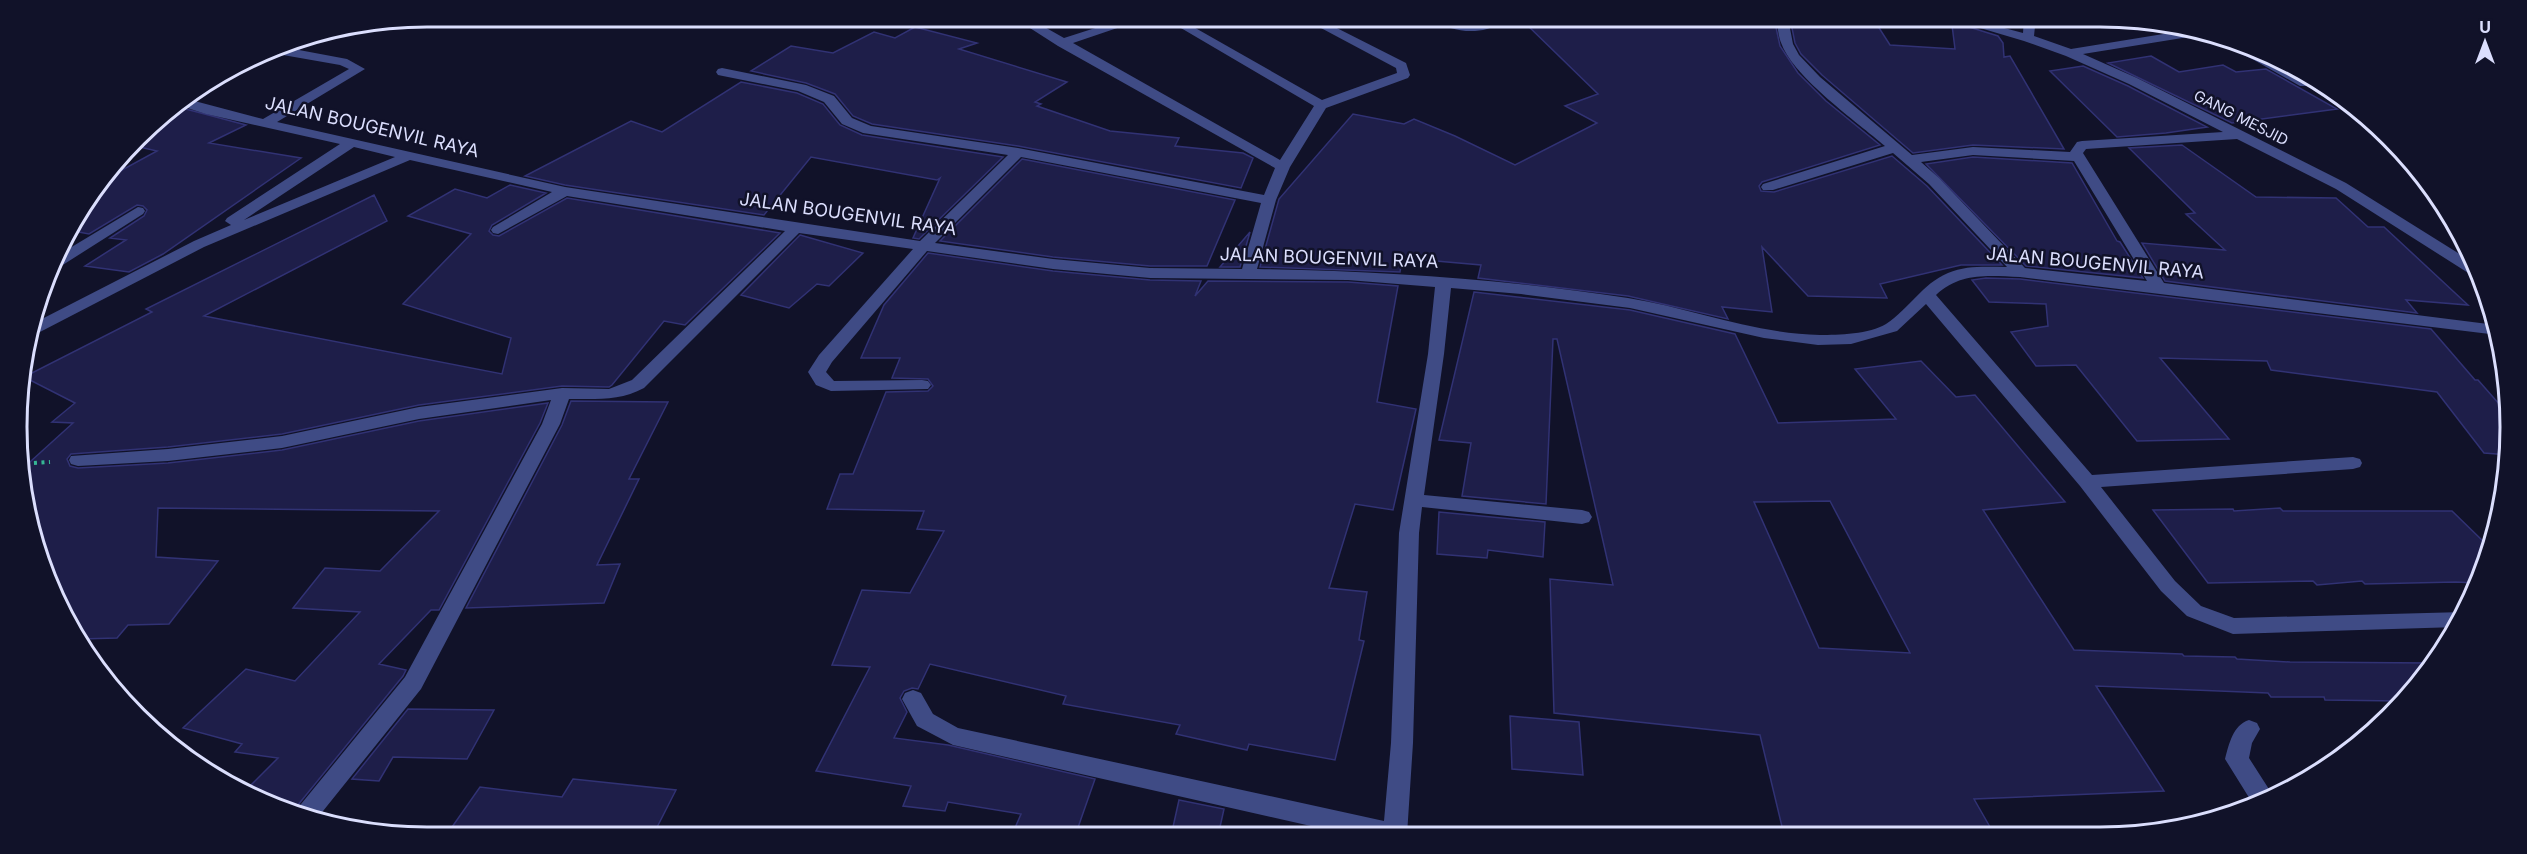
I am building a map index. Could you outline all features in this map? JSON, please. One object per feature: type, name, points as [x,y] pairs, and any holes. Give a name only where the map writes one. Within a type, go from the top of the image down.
[{"type":"street","points":[[1035,27],[1283,167]]},
{"type":"street","points":[[1062,43],[1110,27]]},
{"type":"street","points":[[1185,27],[1320,105]]},
{"type":"street","points":[[1248,275],[1269,200],[1283,167],[1320,105],[1404,75],[1402,66],[1325,27]]},
{"type":"street","points":[[1460,27],[1470,29],[1477,27]]},
{"type":"street","points":[[1784,27],[1787,44],[1794,57],[1816,80],[1934,181],[2020,272]]},
{"type":"street","name":"GANG MESJID","points":[[1994,27],[2070,53],[2133,81],[2341,186],[2466,265]]},
{"type":"street","points":[[2028,38],[2029,27]]},
{"type":"street","points":[[2070,53],[2175,34]]},
{"type":"street","points":[[265,123],[359,69],[343,62],[287,52]]},
{"type":"street","points":[[722,72],[801,88],[829,99],[847,121],[868,130],[1018,152],[1269,200]]},
{"type":"street","name":"JALAN BOUGENVIL RAYA","points":[[190,105],[206,111],[565,191],[796,228],[925,244],[1053,264],[1149,273],[1348,275],[1444,281],[1630,303],[1764,333],[1818,340],[1851,339],[1891,328],[1940,283],[1956,275],[1975,271],[2020,272],[2159,287],[2487,329]]},
{"type":"street","points":[[2159,287],[2076,153],[2082,145],[2237,135]]},
{"type":"street","points":[[198,244],[353,142]]},
{"type":"street","points":[[1768,186],[1893,148]]},
{"type":"street","points":[[1907,160],[1973,151],[2078,156]]},
{"type":"street","points":[[922,385],[831,386],[822,381],[818,372],[825,359],[925,244],[1018,152]]},
{"type":"street","points":[[40,326],[198,244],[411,155]]},
{"type":"street","points":[[498,230],[565,191]]},
{"type":"street","points":[[64,258],[138,211]]},
{"type":"street","points":[[78,460],[168,455],[282,442],[419,413],[562,393],[609,394],[627,390],[638,384],[796,228]]},
{"type":"street","points":[[1396,827],[1402,743],[1409,533],[1436,354],[1444,281]]},
{"type":"street","points":[[1926,294],[2087,482],[2168,586],[2194,611],[2233,626],[2450,619]]},
{"type":"street","points":[[310,809],[413,683],[552,424],[562,393]]},
{"type":"street","points":[[2087,482],[2353,463]]},
{"type":"street","points":[[1413,500],[1582,518]]},
{"type":"street","points":[[913,699],[925,720],[952,736],[1083,763],[1360,827]]},
{"type":"street","points":[[2249,729],[2241,741],[2237,759],[2260,794]]},
{"type":"building","points":[[915,27],[977,43],[959,49],[1067,82],[1035,102],[1041,104],[1037,106],[1110,131],[1179,138],[1175,146],[1243,153],[1253,158],[1241,188],[1018,146],[872,124],[853,116],[835,94],[806,83],[751,71],[791,46],[833,53],[874,32],[895,38]]},
{"type":"building","points":[[1529,27],[1776,27],[1780,46],[1798,73],[1826,101],[1880,145],[1762,182],[1759,186],[1761,191],[1774,192],[1892,156],[1927,186],[2002,265],[1961,265],[1880,284],[1887,298],[1808,296],[1762,247],[1772,312],[1722,307],[1728,319],[1628,296],[1478,278],[1481,265],[1402,258],[1400,272],[1260,267],[1279,199],[1353,114],[1404,124],[1414,119],[1515,165],[1597,123],[1565,106],[1598,94]]},
{"type":"building","points":[[1792,27],[1878,27],[1890,45],[1955,49],[1952,27],[1969,27],[1998,36],[2003,43],[2004,57],[2010,56],[2064,149],[1973,145],[1913,153],[1822,75],[1801,54],[1795,43]]},
{"type":"building","points":[[2151,56],[2179,72],[2223,65],[2236,72],[2266,69],[2337,109],[2232,123],[2108,63]]},
{"type":"building","points":[[2083,66],[2128,86],[2207,127],[2117,137],[2050,71]]},
{"type":"building","points":[[741,82],[797,93],[823,104],[840,125],[862,135],[1003,157],[919,239],[913,238],[940,178],[937,180],[811,157],[764,215],[565,185],[525,176],[631,121],[662,132]]},
{"type":"building","points":[[185,109],[246,125],[209,143],[301,158],[163,254],[129,272],[85,266],[126,240],[110,238],[144,216],[147,210],[137,205],[89,234],[78,232],[94,205],[119,172],[157,151],[141,147]]},
{"type":"building","points":[[2182,145],[2256,197],[2336,198],[2368,227],[2384,227],[2468,305],[2406,300],[2417,313],[2165,281],[2142,243],[2225,250],[2186,214],[2195,213],[2129,148]]},
{"type":"building","points":[[1973,157],[2072,163],[2117,241],[2120,242],[2143,278],[2026,266],[1926,164]]},
{"type":"building","points":[[1022,159],[1235,200],[1207,266],[1150,266],[1053,257],[940,241]]},
{"type":"building","points":[[510,185],[546,193],[492,225],[489,231],[499,236],[567,198],[780,233],[685,325],[664,321],[609,387],[562,386],[419,405],[282,434],[168,447],[71,454],[67,459],[70,466],[78,468],[168,463],[282,450],[419,421],[548,403],[540,423],[439,610],[431,610],[379,664],[406,670],[403,676],[297,806],[250,786],[278,758],[235,752],[242,744],[183,728],[246,669],[295,681],[360,612],[293,608],[325,568],[380,571],[439,511],[158,508],[156,557],[218,561],[169,624],[128,625],[117,638],[88,639],[68,604],[48,556],[35,505],[29,463],[73,423],[52,422],[75,403],[30,380],[30,374],[152,312],[146,309],[374,195],[387,221],[204,316],[502,374],[511,338],[403,304],[471,234],[408,216],[455,189],[487,198]]},
{"type":"building","points":[[1250,232],[1240,267],[1220,267]]},
{"type":"building","points":[[800,235],[863,253],[829,286],[817,284],[789,308],[741,295]]},
{"type":"building","points":[[928,253],[1053,271],[1150,280],[1201,281],[1195,296],[1208,281],[1348,282],[1398,286],[1377,402],[1416,409],[1393,510],[1355,504],[1329,588],[1367,592],[1359,640],[1364,641],[1335,760],[1249,744],[1247,750],[1176,734],[1180,725],[1063,704],[1066,696],[930,664],[918,689],[912,688],[904,691],[900,698],[907,712],[894,738],[948,745],[1095,779],[1078,827],[1015,827],[1021,814],[948,802],[945,811],[903,806],[911,786],[816,771],[870,667],[832,665],[862,590],[910,593],[944,531],[917,529],[924,511],[827,509],[840,474],[853,474],[886,392],[928,391],[933,386],[928,379],[892,378],[900,358],[861,358],[884,305]]},
{"type":"building","points":[[2020,279],[2431,329],[2499,404],[2499,454],[2484,453],[2437,392],[2271,370],[2267,361],[2160,358],[2229,439],[2137,441],[2076,365],[2036,366],[2011,332],[2048,326],[2046,304],[1989,302],[1972,280]]},
{"type":"building","points":[[1474,292],[1630,310],[1735,334],[1778,423],[1896,419],[1855,369],[1921,361],[1956,397],[1975,395],[2065,502],[1983,510],[2074,650],[2182,654],[2184,656],[2235,657],[2237,659],[2290,662],[2423,663],[2392,701],[2325,700],[2324,697],[2271,697],[2268,693],[2096,686],[2164,791],[1974,799],[1990,827],[1782,827],[1760,735],[1554,713],[1550,579],[1613,585],[1557,339],[1553,339],[1546,504],[1462,496],[1471,443],[1439,440]],"holes":[[[1830,501],[1910,653],[1819,648],[1754,502]]]},
{"type":"building","points":[[571,401],[668,402],[629,479],[639,479],[597,565],[620,564],[604,603],[466,608],[562,425]]},
{"type":"building","points":[[2280,508],[2283,511],[2452,511],[2483,541],[2469,583],[2365,584],[2362,581],[2317,585],[2313,581],[2208,583],[2153,510],[2233,509],[2234,511]]},
{"type":"building","points":[[1439,512],[1545,522],[1543,557],[1488,550],[1487,558],[1437,554]]},
{"type":"building","points":[[408,709],[494,710],[467,759],[393,757],[379,781],[352,779]]},
{"type":"building","points":[[1510,716],[1579,722],[1583,775],[1512,769]]},
{"type":"building","points":[[573,779],[676,790],[657,827],[452,827],[480,787],[562,797]]},
{"type":"building","points":[[1179,800],[1224,809],[1220,827],[1173,827]]}]
